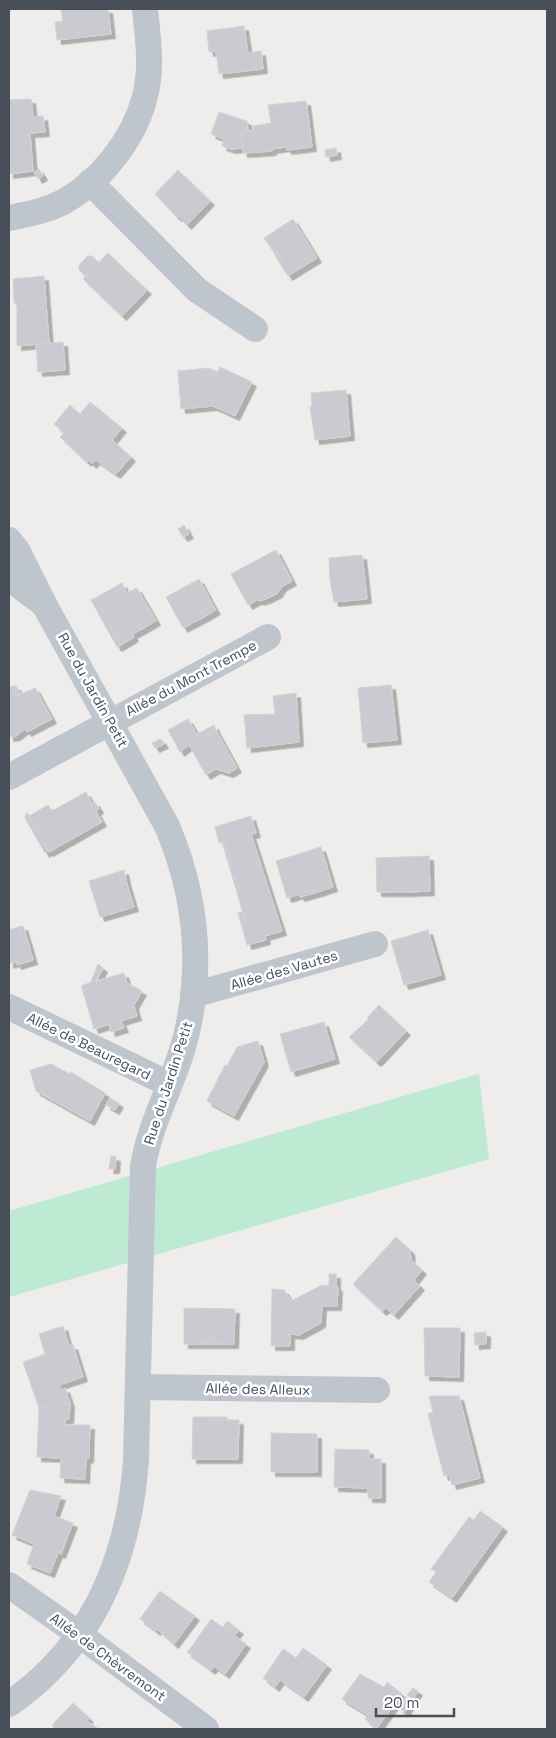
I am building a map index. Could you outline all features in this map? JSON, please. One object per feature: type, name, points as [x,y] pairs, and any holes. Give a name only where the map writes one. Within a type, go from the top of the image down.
[{"type":"street","points":[[9,218],[41,212],[64,201],[90,182],[118,150],[134,127],[144,99],[150,54],[145,9]]},
{"type":"street","points":[[90,182],[197,290],[255,329]]},
{"type":"street","name":"Rue du Jardin Petit","points":[[9,540],[17,550],[45,606],[111,720],[167,826],[180,857],[191,909],[197,955],[187,1032],[152,1125],[144,1166],[139,1387],[134,1496],[120,1553],[105,1592],[80,1635],[51,1667],[9,1704]]},
{"type":"street","name":"Rue du Jardin Petit","points":[[9,578],[45,606]]},
{"type":"street","name":"Allée du Mont Trempe","points":[[9,777],[111,720],[268,637]]},
{"type":"street","name":"Allée des Vautes","points":[[193,995],[375,944]]},
{"type":"street","name":"Allée de Beauregard","points":[[9,1007],[169,1084]]},
{"type":"street","name":"Allée des Alleux","points":[[139,1387],[377,1390]]},
{"type":"street","name":"Allée de Chèvremont","points":[[9,1585],[80,1635],[206,1729]]},
{"type":"green space","points":[[479,1074],[489,1159],[9,1297],[9,1211]]},
{"type":"building","points":[[61,9],[108,9],[111,34],[57,40],[55,22],[63,21]]},
{"type":"building","points":[[244,26],[248,53],[261,51],[263,69],[219,74],[216,51],[209,52],[207,31]]},
{"type":"building","points":[[31,99],[33,117],[43,116],[45,132],[30,133],[33,171],[9,174],[9,100]]},
{"type":"building","points":[[306,101],[312,147],[287,150],[286,147],[272,149],[272,151],[243,153],[240,132],[254,130],[253,126],[271,123],[268,105]]},
{"type":"building","points":[[219,112],[247,121],[248,131],[240,132],[243,148],[231,149],[222,146],[224,139],[211,134]]},
{"type":"building","points":[[336,148],[337,155],[326,157],[325,150]]},
{"type":"building","points":[[39,169],[43,176],[38,179],[34,172]]},
{"type":"building","points":[[178,170],[210,201],[187,225],[155,194]]},
{"type":"building","points":[[293,219],[317,258],[288,276],[279,262],[282,260],[275,249],[273,251],[264,238]]},
{"type":"building","points":[[275,249],[282,260],[279,262],[273,251]]},
{"type":"building","points":[[108,253],[123,268],[121,270],[131,280],[133,277],[147,290],[122,316],[83,279]]},
{"type":"building","points":[[88,256],[92,256],[99,263],[86,276],[79,270],[79,265]]},
{"type":"building","points":[[123,268],[133,277],[131,280],[121,270]]},
{"type":"building","points":[[44,276],[49,343],[17,346],[17,306],[14,302],[13,279]]},
{"type":"building","points":[[63,342],[65,370],[38,372],[36,344]]},
{"type":"building","points":[[220,367],[252,382],[235,416],[213,406],[181,409],[178,371],[208,368],[208,373],[216,375]]},
{"type":"building","points":[[208,368],[218,372],[216,375],[208,373]]},
{"type":"building","points":[[346,390],[350,436],[315,440],[310,407],[312,407],[311,393]]},
{"type":"building","points":[[90,402],[122,428],[112,440],[131,457],[116,474],[96,460],[92,464],[88,460],[87,462],[60,437],[64,433],[54,424],[70,405],[80,414]]},
{"type":"building","points":[[184,525],[189,534],[183,537],[178,529]]},
{"type":"building","points":[[276,550],[292,581],[248,605],[231,574]]},
{"type":"building","points":[[362,555],[367,599],[334,602],[329,558]]},
{"type":"building","points":[[199,579],[213,605],[201,612],[204,617],[183,628],[166,597]]},
{"type":"building","points":[[122,583],[127,593],[137,588],[156,621],[142,629],[140,625],[130,631],[134,637],[121,645],[95,598]]},
{"type":"building","points":[[282,586],[278,593],[259,601],[258,599]]},
{"type":"building","points":[[95,598],[121,645],[117,647],[91,600]]},
{"type":"building","points":[[213,605],[216,610],[204,617],[201,612]]},
{"type":"building","points":[[140,625],[142,629],[133,634],[130,631]]},
{"type":"building","points":[[391,685],[397,740],[363,743],[358,688]]},
{"type":"building","points":[[11,686],[17,696],[35,688],[52,719],[27,732],[25,729],[16,736],[9,737],[9,687]]},
{"type":"building","points":[[11,686],[16,686],[20,694],[17,696]]},
{"type":"building","points":[[296,693],[299,742],[247,748],[244,715],[275,714],[273,696]]},
{"type":"building","points":[[188,719],[200,739],[216,730],[237,768],[229,773],[216,769],[206,775],[189,745],[180,752],[168,730]]},
{"type":"building","points":[[214,725],[216,730],[200,739],[197,734]]},
{"type":"building","points":[[161,739],[164,744],[155,748],[152,743]]},
{"type":"building","points":[[86,792],[92,804],[95,802],[99,809],[96,811],[102,822],[49,852],[29,816],[48,805],[52,811]]},
{"type":"building","points":[[27,812],[48,851],[45,853],[25,818]]},
{"type":"building","points":[[251,816],[256,833],[219,843],[215,827]]},
{"type":"building","points":[[251,834],[282,931],[265,936],[266,940],[247,945],[242,927],[246,925],[237,892],[240,891],[223,841]]},
{"type":"building","points":[[222,842],[240,891],[237,892]]},
{"type":"building","points":[[321,847],[333,887],[318,892],[317,889],[287,898],[276,861]]},
{"type":"building","points":[[429,856],[430,891],[410,892],[410,888],[395,888],[395,892],[377,892],[376,858]]},
{"type":"building","points":[[124,870],[127,884],[122,885],[118,872]]},
{"type":"building","points":[[118,872],[122,885],[127,884],[134,907],[100,917],[89,881]]},
{"type":"building","points":[[395,888],[410,888],[410,892],[395,892]]},
{"type":"building","points":[[317,889],[318,892],[300,897],[299,894]]},
{"type":"building","points":[[242,912],[246,925],[242,927],[238,913]]},
{"type":"building","points":[[23,926],[28,942],[22,940],[18,927]]},
{"type":"building","points":[[18,927],[22,940],[28,942],[33,960],[17,965],[16,962],[9,964],[9,930]]},
{"type":"building","points":[[428,930],[441,975],[404,985],[391,941]]},
{"type":"building","points":[[98,964],[103,968],[96,981],[98,987],[83,991],[81,986],[91,982]]},
{"type":"building","points":[[124,973],[127,983],[142,991],[134,1005],[137,1016],[121,1021],[119,1015],[108,1018],[110,1024],[94,1029],[83,991],[98,987],[96,981]]},
{"type":"building","points":[[379,1005],[406,1031],[379,1060],[370,1051],[366,1052],[349,1037],[369,1019],[367,1018]]},
{"type":"building","points":[[119,1015],[124,1028],[111,1032],[108,1018]]},
{"type":"building","points":[[324,1022],[335,1059],[291,1072],[280,1034]]},
{"type":"building","points":[[258,1041],[264,1062],[234,1116],[207,1101],[225,1065],[227,1066],[237,1047]]},
{"type":"building","points":[[370,1051],[379,1060],[376,1062],[366,1052]]},
{"type":"building","points":[[51,1064],[70,1074],[71,1072],[105,1093],[90,1121],[36,1091],[30,1070]]},
{"type":"building","points":[[110,1098],[119,1103],[115,1110],[106,1105]]},
{"type":"building","points":[[111,1156],[116,1157],[115,1169],[109,1169]]},
{"type":"building","points":[[396,1237],[410,1250],[411,1260],[422,1270],[414,1280],[420,1286],[394,1315],[386,1308],[382,1311],[353,1284]]},
{"type":"building","points":[[329,1274],[336,1274],[336,1286],[329,1286]]},
{"type":"building","points":[[322,1285],[338,1287],[337,1306],[322,1306],[321,1323],[299,1335],[290,1334],[290,1346],[271,1346],[272,1289],[284,1290],[291,1301]]},
{"type":"building","points":[[184,1308],[235,1309],[234,1344],[218,1344],[218,1341],[206,1340],[206,1344],[184,1344]]},
{"type":"building","points":[[63,1326],[69,1346],[73,1345],[83,1377],[59,1385],[61,1390],[65,1388],[70,1403],[39,1408],[23,1362],[45,1354],[39,1334]]},
{"type":"building","points":[[424,1328],[460,1328],[459,1377],[425,1376]]},
{"type":"building","points":[[486,1332],[486,1344],[475,1345],[474,1333]]},
{"type":"building","points":[[206,1340],[218,1341],[218,1344],[206,1344]]},
{"type":"building","points":[[429,1396],[459,1396],[480,1478],[452,1485],[449,1474],[444,1476],[428,1414],[433,1412]]},
{"type":"building","points":[[70,1403],[69,1419],[65,1419],[65,1425],[90,1425],[89,1458],[86,1459],[85,1479],[60,1478],[61,1458],[37,1457],[39,1408]]},
{"type":"building","points":[[193,1417],[208,1417],[208,1420],[239,1420],[238,1459],[192,1459]]},
{"type":"building","points":[[208,1417],[227,1417],[227,1420],[208,1420]]},
{"type":"building","points":[[271,1433],[317,1434],[317,1472],[271,1472]]},
{"type":"building","points":[[335,1449],[369,1450],[369,1459],[381,1459],[381,1498],[368,1498],[368,1488],[334,1487]]},
{"type":"building","points":[[30,1490],[61,1496],[54,1516],[73,1523],[61,1554],[58,1553],[50,1573],[27,1564],[34,1544],[12,1535]]},
{"type":"building","points":[[480,1511],[503,1527],[452,1598],[429,1582],[436,1572],[431,1569],[469,1517],[474,1520]]},
{"type":"building","points":[[160,1591],[195,1616],[174,1644],[157,1629],[156,1631],[140,1619]]},
{"type":"building","points":[[211,1619],[246,1644],[225,1674],[190,1649]]},
{"type":"building","points":[[227,1621],[239,1630],[234,1636],[223,1627]]},
{"type":"building","points":[[303,1648],[327,1665],[304,1697],[268,1671],[283,1649],[296,1658]]},
{"type":"building","points":[[190,1649],[214,1666],[211,1670],[187,1652]]},
{"type":"building","points":[[268,1671],[280,1680],[275,1687],[263,1678]]},
{"type":"building","points":[[360,1674],[384,1687],[387,1682],[402,1694],[377,1728],[365,1719],[368,1715],[342,1699]]},
{"type":"building","points":[[413,1688],[418,1691],[413,1699],[407,1695]]},
{"type":"building","points":[[406,1697],[412,1701],[405,1712],[399,1708]]},
{"type":"building","points":[[73,1703],[89,1718],[87,1721],[99,1729],[52,1729],[54,1727],[52,1725]]}]
